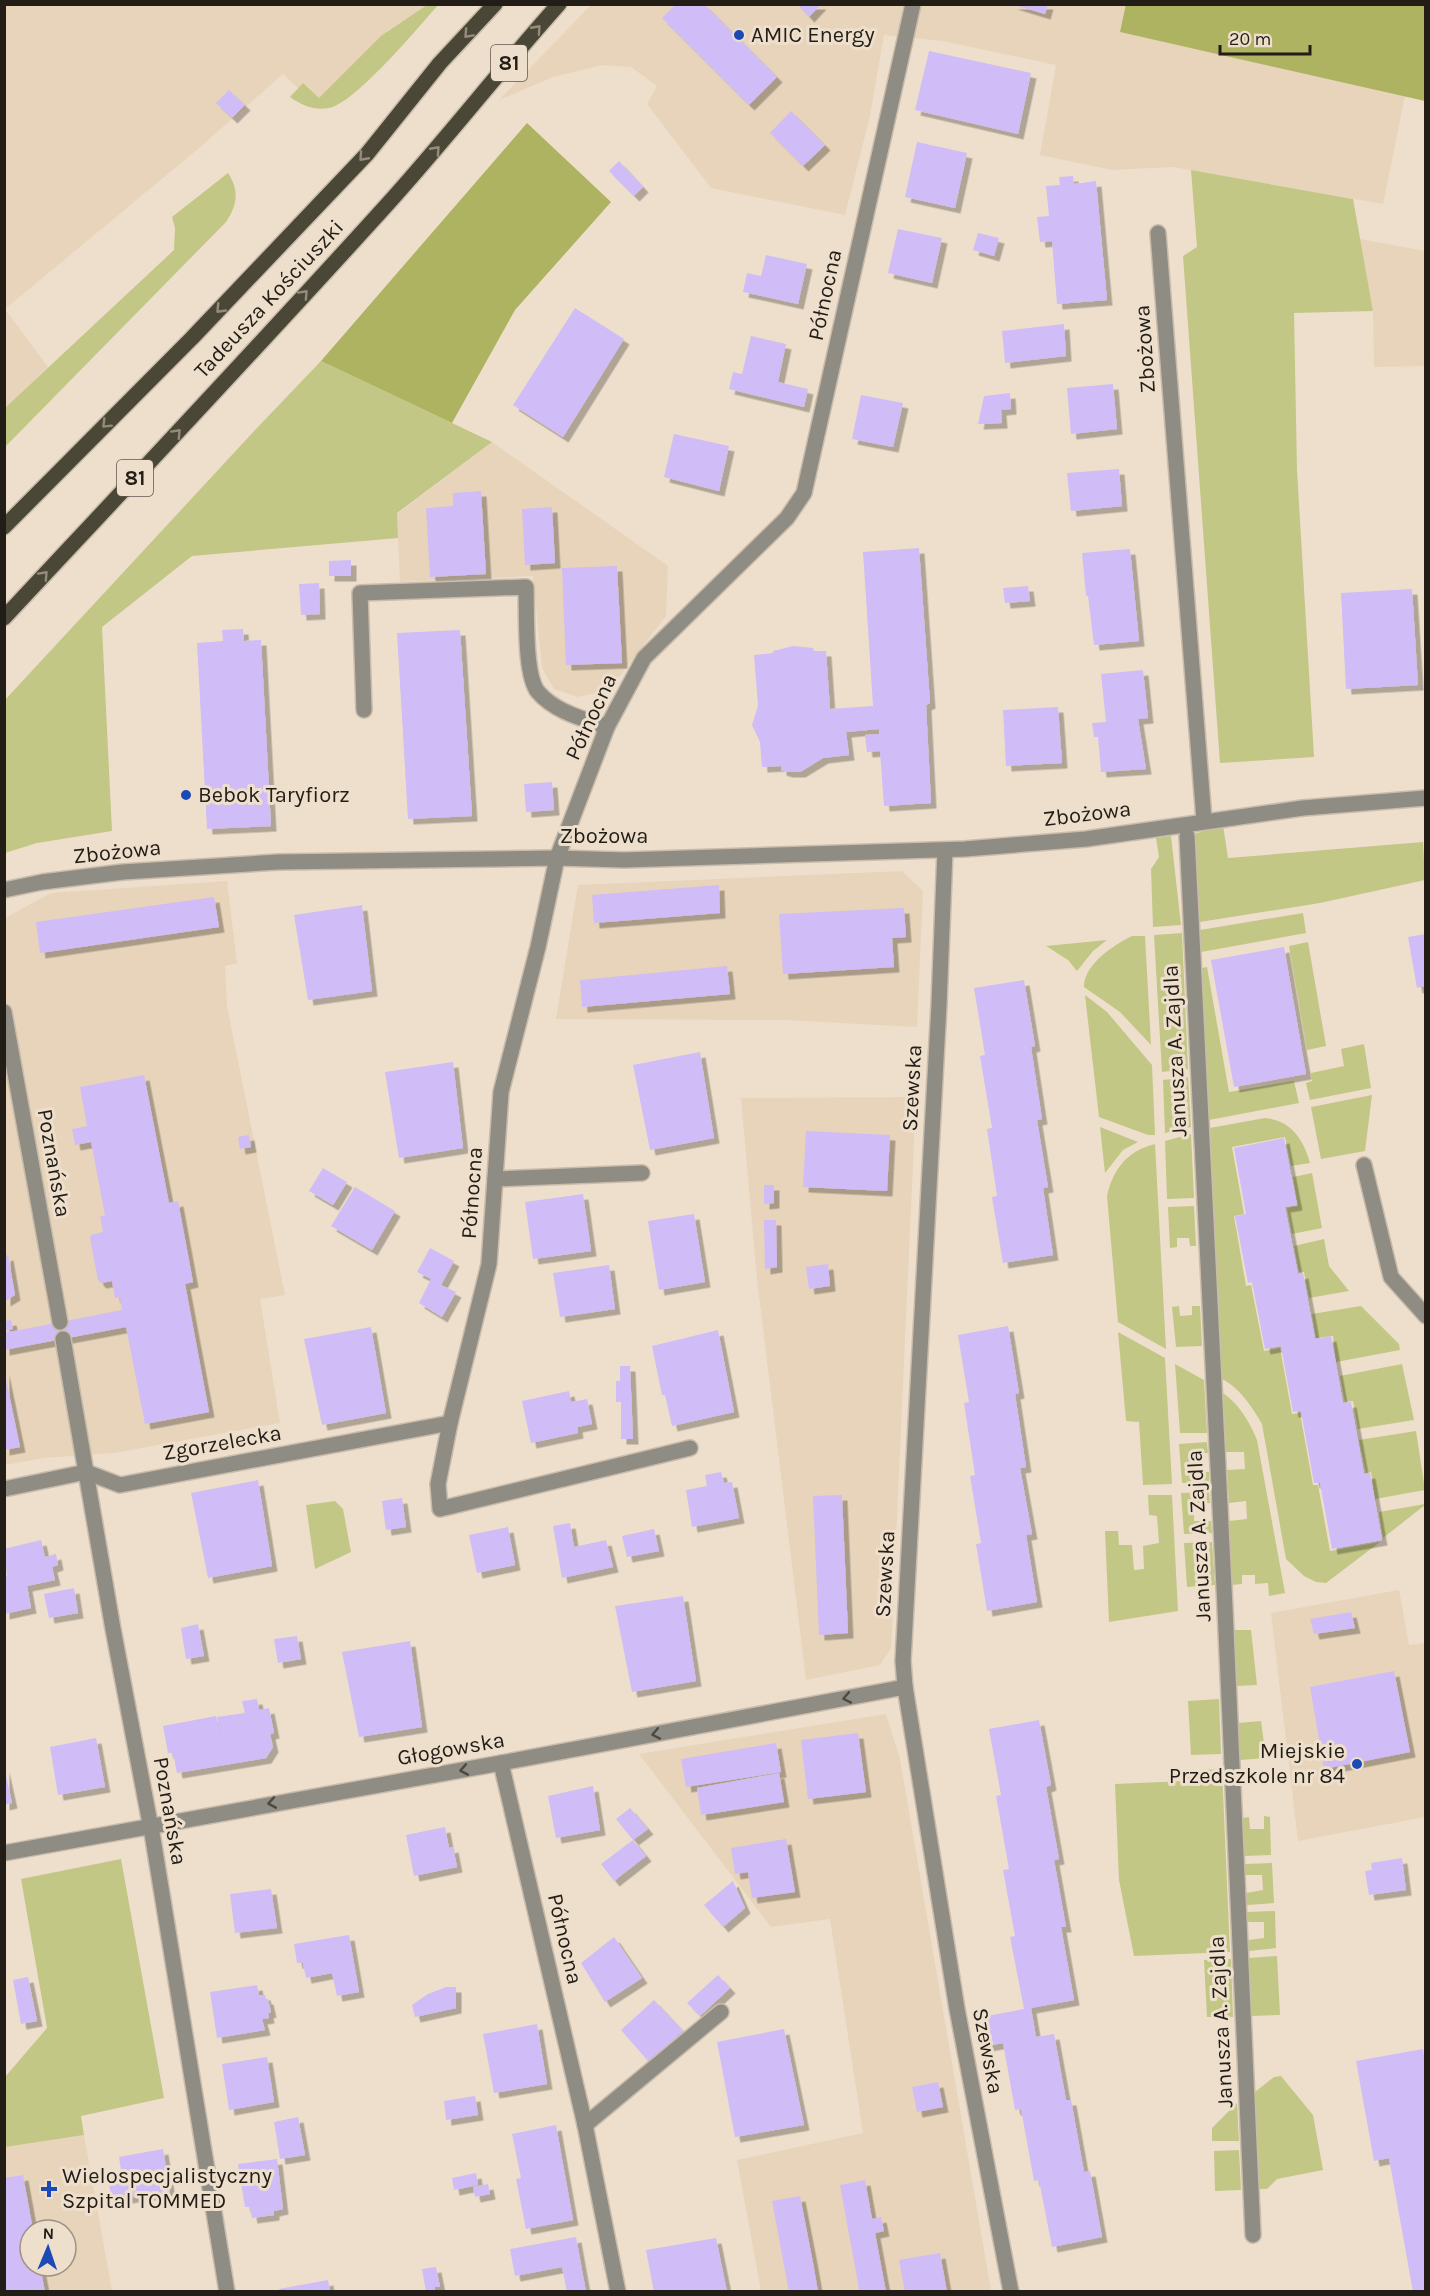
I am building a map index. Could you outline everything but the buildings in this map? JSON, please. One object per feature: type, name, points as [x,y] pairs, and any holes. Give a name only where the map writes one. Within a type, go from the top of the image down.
[{"type":"main road","name":"Tadeusza Kościuszki","points":[[4,527],[192,338],[367,154],[440,63],[495,4]]},
{"type":"main road","name":"Tadeusza Kościuszki","points":[[4,618],[385,207],[559,4]]},
{"type":"street","name":"Północna","points":[[690,1448],[440,1509],[438,1484],[450,1423],[489,1264],[501,1092],[538,947],[557,858],[608,728],[644,658],[787,518],[804,494],[913,4]]},
{"type":"street","name":"Zbożowa","points":[[1158,233],[1204,820]]},
{"type":"street","points":[[364,710],[360,593],[526,587],[529,675],[537,692],[560,709],[608,728]]},
{"type":"street","name":"Zbożowa","points":[[4,890],[42,882],[123,872],[278,862],[557,858],[624,860],[945,850],[1086,839],[1204,820],[1303,808],[1425,798]]},
{"type":"street","name":"Janusza A. Zajdla","points":[[1187,836],[1253,2235]]},
{"type":"street","name":"Szewska","points":[[945,850],[939,1005],[904,1630],[905,1687],[957,2009],[1011,2292]]},
{"type":"street","name":"Poznańska","points":[[4,1012],[60,1322]]},
{"type":"street","points":[[1364,1166],[1391,1277],[1425,1316]]},
{"type":"street","points":[[495,1179],[642,1173]]},
{"type":"street","name":"Poznańska","points":[[63,1339],[150,1825],[226,2292]]},
{"type":"street","name":"Zgorzelecka","points":[[86,1472],[120,1485],[450,1423]]},
{"type":"street","points":[[4,1489],[86,1472]]},
{"type":"street","name":"Głogowska","points":[[4,1852],[501,1763],[905,1687]]},
{"type":"street","name":"Północna","points":[[501,1763],[585,2126],[618,2292]]},
{"type":"street","points":[[585,2126],[721,2012]]},
{"type":"shaded area","points":[[592,4],[1126,5],[1120,32],[1405,96],[1383,204],[1173,167],[1112,170],[1040,155],[1056,65],[943,41],[884,35],[870,116],[845,215],[711,188],[647,104],[657,86],[631,67],[602,65],[553,77],[499,100]]},
{"type":"shaded area","points":[[5,5],[437,5],[324,103],[306,96],[283,74],[199,148],[5,309]]},
{"type":"shaded area","points":[[1360,239],[1425,251],[1425,366],[1374,367],[1373,311]]},
{"type":"shaded area","points":[[5,309],[48,367],[5,408]]},
{"type":"shaded area","points":[[492,442],[668,566],[666,616],[609,690],[578,697],[554,689],[542,668],[533,576],[400,582],[397,514]]},
{"type":"shaded area","points":[[902,871],[923,891],[917,1027],[783,1020],[556,1019],[578,885]]},
{"type":"shaded area","points":[[227,881],[237,963],[225,966],[227,1006],[285,1295],[260,1299],[280,1423],[114,1453],[44,1458],[5,1465],[5,918],[51,893]]},
{"type":"shaded area","points":[[916,1097],[891,1648],[880,1665],[806,1680],[757,1279],[741,1098]]},
{"type":"shaded area","name":"Miejskie Przedszkole nr 84","points":[[1399,1590],[1409,1645],[1425,1643],[1425,1817],[1298,1841],[1271,1613]]},
{"type":"shaded area","points":[[886,1714],[900,1759],[991,2291],[761,2291],[737,2160],[863,2133],[830,1919],[771,1927],[639,1754]]},
{"type":"shaded area","name":"Wielospecjalistyczny Szpital TOMMED","points":[[84,2135],[112,2291],[5,2292],[5,2147]]},
{"type":"green space","points":[[1126,4],[1425,5],[1425,101],[1120,32]]},
{"type":"green space","points":[[427,5],[438,5],[386,63],[340,103],[329,108],[318,109],[303,105],[290,97],[303,83],[319,98],[381,36]]},
{"type":"green space","points":[[527,123],[611,202],[515,310],[452,423],[321,361]]},
{"type":"green space","points":[[1191,170],[1353,199],[1373,311],[1294,313],[1297,470],[1314,757],[1220,763],[1183,256],[1197,247]]},
{"type":"green space","points":[[228,173],[234,185],[236,197],[226,222],[5,447],[5,408],[174,250],[175,228],[172,217]]},
{"type":"green space","points":[[321,361],[492,442],[397,513],[398,538],[192,556],[102,627],[112,831],[37,843],[5,853],[4,701]]},
{"type":"green space","points":[[1223,825],[1228,858],[1423,842],[1425,880],[1320,903],[1200,922],[1194,834]]},
{"type":"green space","points":[[1171,836],[1181,925],[1153,927],[1151,869],[1159,857],[1156,838]]},
{"type":"green space","points":[[1303,913],[1306,933],[1201,952],[1200,930]]},
{"type":"green space","points":[[1182,933],[1188,1069],[1162,1072],[1154,935]]},
{"type":"green space","points":[[1132,936],[1145,936],[1151,1045],[1120,1012],[1084,987],[1085,979],[1094,963],[1109,950]]},
{"type":"green space","points":[[1107,940],[1093,951],[1077,971],[1068,960],[1046,946]]},
{"type":"green space","points":[[1308,942],[1326,1046],[1307,1050],[1289,946]]},
{"type":"green space","points":[[1207,967],[1229,1092],[1294,1081],[1299,1103],[1209,1120],[1202,968]]},
{"type":"green space","points":[[1085,995],[1107,1012],[1152,1065],[1155,1135],[1148,1135],[1099,1117]]},
{"type":"green space","points":[[1364,1044],[1371,1088],[1310,1100],[1306,1083],[1312,1081],[1311,1073],[1344,1066],[1341,1049]]},
{"type":"green space","points":[[1188,1077],[1191,1127],[1165,1133],[1163,1080]]},
{"type":"green space","points":[[1372,1095],[1365,1151],[1321,1159],[1311,1107]]},
{"type":"green space","points":[[1265,1118],[1282,1123],[1295,1133],[1310,1163],[1291,1166],[1285,1137],[1232,1147],[1244,1214],[1234,1216],[1246,1286],[1251,1285],[1264,1351],[1280,1348],[1292,1414],[1300,1413],[1313,1485],[1318,1485],[1330,1551],[1380,1542],[1326,1583],[1316,1582],[1304,1576],[1286,1559],[1262,1424],[1240,1393],[1222,1379],[1210,1128]]},
{"type":"green space","points":[[1100,1127],[1138,1142],[1123,1150],[1105,1173]]},
{"type":"green space","points":[[1191,1134],[1194,1198],[1167,1199],[1165,1141]]},
{"type":"green space","points":[[1155,1144],[1166,1349],[1118,1322],[1107,1196],[1113,1177],[1129,1156]]},
{"type":"green space","points":[[1312,1173],[1322,1228],[1292,1234],[1287,1208],[1298,1206],[1293,1177]]},
{"type":"green space","points":[[1194,1206],[1196,1246],[1190,1246],[1189,1238],[1177,1238],[1177,1247],[1170,1248],[1168,1207]]},
{"type":"green space","points":[[1324,1239],[1329,1266],[1349,1291],[1309,1298],[1304,1272],[1299,1272],[1294,1246]]},
{"type":"green space","points":[[1179,1306],[1180,1316],[1192,1315],[1192,1306],[1200,1306],[1202,1346],[1176,1347],[1172,1307]]},
{"type":"green space","points":[[1361,1306],[1399,1344],[1400,1350],[1336,1362],[1333,1336],[1316,1338],[1312,1314]]},
{"type":"green space","points":[[1118,1332],[1165,1358],[1172,1484],[1143,1485],[1139,1422],[1126,1421]]},
{"type":"green space","points":[[1175,1364],[1204,1380],[1207,1433],[1180,1433]]},
{"type":"green space","points":[[1402,1364],[1414,1420],[1358,1429],[1353,1401],[1345,1402],[1340,1376]]},
{"type":"green space","points":[[1223,1393],[1243,1414],[1257,1440],[1285,1593],[1269,1596],[1268,1583],[1255,1584],[1255,1575],[1242,1575],[1242,1584],[1232,1585],[1229,1521],[1247,1519],[1246,1501],[1229,1503],[1227,1470],[1245,1469],[1244,1452],[1226,1452]]},
{"type":"green space","points":[[1416,1431],[1425,1490],[1375,1499],[1371,1472],[1366,1473],[1359,1440]]},
{"type":"green space","points":[[1207,1442],[1208,1453],[1191,1454],[1192,1472],[1209,1472],[1209,1482],[1182,1483],[1179,1444]]},
{"type":"green space","points":[[1209,1492],[1210,1503],[1194,1504],[1194,1521],[1211,1521],[1212,1533],[1184,1534],[1181,1493]]},
{"type":"green space","points":[[1148,1495],[1172,1495],[1178,1611],[1109,1622],[1105,1531],[1118,1531],[1119,1545],[1132,1545],[1134,1570],[1144,1569],[1143,1546],[1159,1543],[1157,1516],[1149,1515]]},
{"type":"green space","points":[[335,1501],[343,1509],[351,1552],[315,1569],[306,1505]]},
{"type":"green space","points":[[1425,1505],[1383,1538],[1379,1512]]},
{"type":"green space","points":[[1212,1542],[1215,1585],[1187,1587],[1184,1543]]},
{"type":"green space","points":[[1234,1630],[1251,1630],[1257,1685],[1237,1686]]},
{"type":"green space","points":[[1219,1699],[1221,1754],[1191,1755],[1188,1701]]},
{"type":"green space","points":[[1261,1721],[1266,1758],[1240,1760],[1238,1723]]},
{"type":"green space","points":[[1222,1769],[1230,1952],[1134,1956],[1119,1880],[1115,1784],[1185,1781],[1185,1771]]},
{"type":"green space","points":[[1264,1816],[1270,1817],[1271,1855],[1244,1856],[1242,1818],[1249,1817],[1250,1829],[1264,1829]]},
{"type":"green space","points":[[121,1859],[164,2098],[81,2116],[84,2135],[5,2147],[5,2077],[47,2028],[21,1879]]},
{"type":"green space","points":[[1272,1863],[1274,1903],[1247,1905],[1246,1893],[1263,1890],[1262,1875],[1245,1875],[1245,1864]]},
{"type":"green space","points":[[1275,1911],[1276,1948],[1249,1951],[1248,1940],[1264,1938],[1264,1922],[1247,1922],[1247,1912]]},
{"type":"green space","points":[[1277,1956],[1280,2015],[1251,2016],[1249,1958]]},
{"type":"green space","points":[[1231,1959],[1233,2017],[1207,2017],[1204,1960]]},
{"type":"green space","points":[[1281,2076],[1313,2115],[1323,2170],[1277,2179],[1267,2189],[1259,2189],[1255,2092],[1274,2077]]},
{"type":"green space","points":[[1237,2103],[1239,2141],[1212,2141],[1212,2128]]},
{"type":"green space","points":[[1239,2150],[1241,2190],[1215,2191],[1214,2151]]},
{"type":"place","name":"AMIC Energy","points":[[739,35]]},
{"type":"place","name":"Bebok Taryfiorz","points":[[186,795]]},
{"type":"place","name":"Miejskie Przedszkole nr 84","points":[[1357,1764]]},
{"type":"place","name":"Wielospecjalistyczny Szpital TOMMED","points":[[49,2189]]}]
